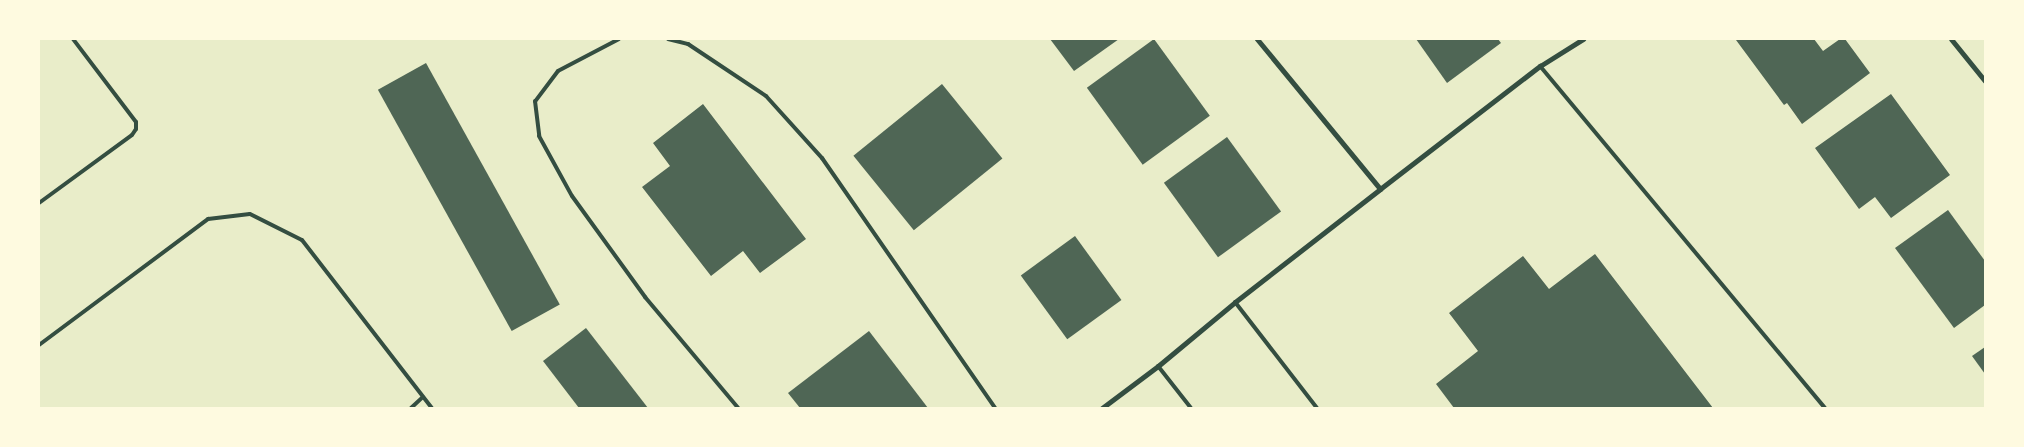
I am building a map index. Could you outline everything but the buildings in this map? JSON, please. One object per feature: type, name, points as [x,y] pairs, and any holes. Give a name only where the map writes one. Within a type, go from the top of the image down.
[{"type":"street","points":[[1256,39],[1380,188]]},
{"type":"street","points":[[1102,408],[1158,366],[1235,302],[1380,188],[1540,66],[1583,39]]},
{"type":"street","points":[[1951,39],[1985,81]]},
{"type":"lane","points":[[39,203],[132,135],[136,129],[136,122],[73,39]]},
{"type":"lane","points":[[619,39],[558,71],[535,101],[539,136],[572,196],[645,297],[738,408]]},
{"type":"lane","points":[[668,39],[688,44],[766,96],[822,158],[995,408]]},
{"type":"lane","points":[[1540,66],[1825,408]]},
{"type":"lane","points":[[39,345],[208,218],[250,214],[302,240],[432,408]]},
{"type":"lane","points":[[1235,302],[1317,408]]},
{"type":"lane","points":[[1158,366],[1190,408]]},
{"type":"lane","points":[[411,408],[423,397]]}]
